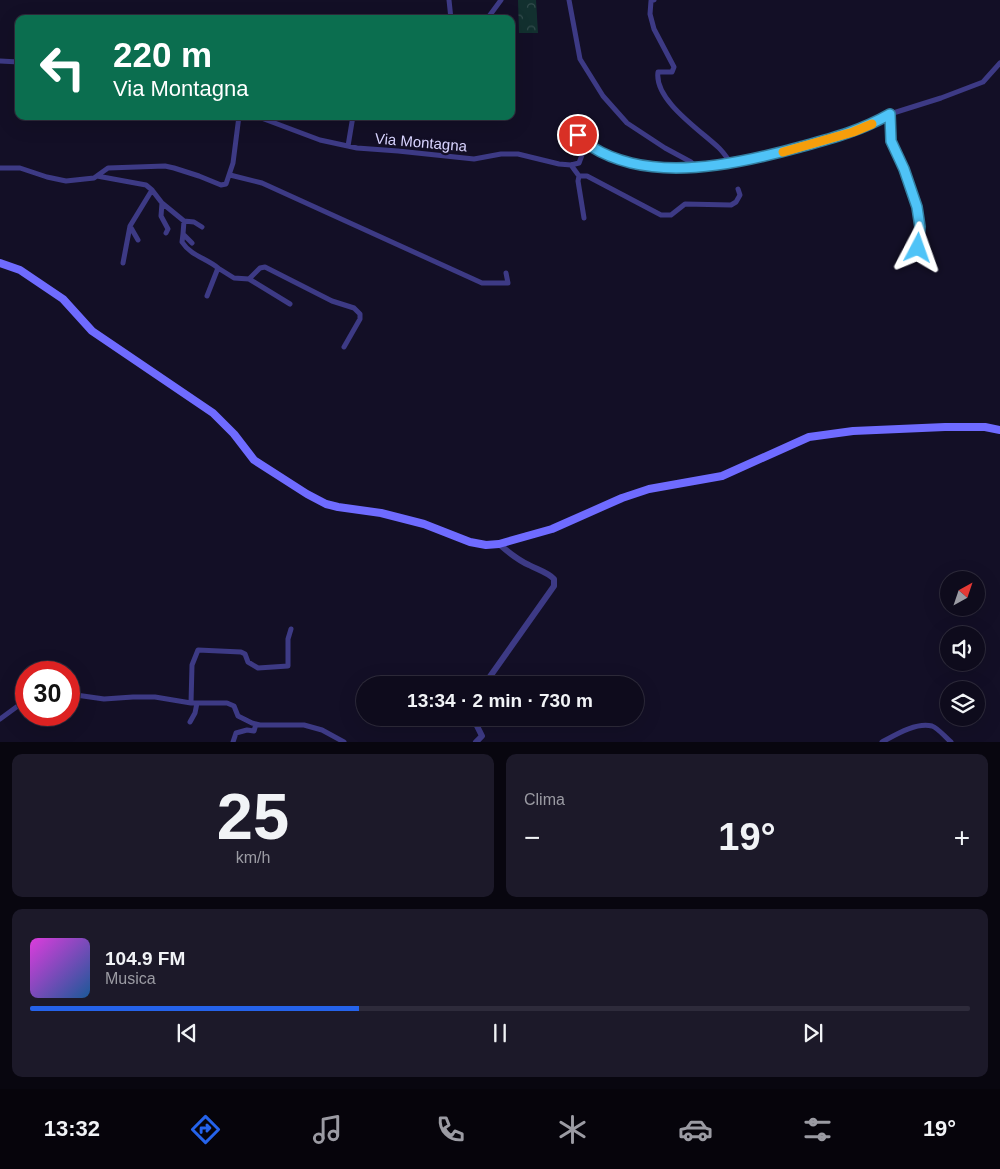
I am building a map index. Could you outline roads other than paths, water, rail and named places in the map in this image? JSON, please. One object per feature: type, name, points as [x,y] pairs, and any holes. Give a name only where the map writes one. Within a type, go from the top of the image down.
[{"type":"main road","points":[[0,263],[20,270],[63,299],[92,331],[213,414],[234,434],[254,460],[307,494],[338,508],[381,513],[424,524],[470,542],[486,545],[500,544],[552,529],[614,501],[649,489],[722,476],[810,437],[853,431],[945,427],[985,427],[1000,430]]},
{"type":"street","points":[[449,0],[451,15]]},
{"type":"street","points":[[490,15],[501,0]]},
{"type":"street","points":[[569,0],[580,59],[603,96],[627,123],[691,162],[694,166]]},
{"type":"street","points":[[652,0],[650,14],[654,29],[674,67],[672,72],[658,72],[657,80],[669,101],[692,125],[720,149],[731,163]]},
{"type":"street","points":[[0,61],[15,62]]},
{"type":"street","points":[[584,218],[578,181],[579,176],[571,165],[579,163],[582,155],[571,136],[578,135],[592,147],[630,163],[662,168],[731,163],[763,157],[853,132],[890,114],[983,82],[1000,62]]},
{"type":"street","points":[[890,114],[891,141],[911,187],[919,216],[920,240],[915,257]]},
{"type":"street","points":[[97,176],[104,169],[108,168],[165,166],[191,173],[221,186],[226,184],[230,175],[238,120]]},
{"type":"street","name":"Via Montagna","points":[[267,120],[320,140],[348,146],[474,159],[501,154],[518,154],[541,161],[571,165]]},
{"type":"street","points":[[348,146],[352,120]]},
{"type":"street","points":[[0,168],[20,168],[66,181],[97,176],[146,185],[162,203],[184,221],[194,222],[202,227]]},
{"type":"street","points":[[230,175],[262,183],[482,283],[508,283],[506,273]]},
{"type":"street","points":[[579,176],[587,176],[661,215],[671,215],[685,204],[731,205],[736,202],[740,195],[738,189]]},
{"type":"street","points":[[123,263],[130,226],[152,190]]},
{"type":"street","points":[[162,203],[161,216],[168,228],[166,233]]},
{"type":"street","points":[[184,221],[182,242],[198,258],[214,265],[234,278],[249,279],[290,304]]},
{"type":"street","points":[[130,226],[138,240]]},
{"type":"street","points":[[183,234],[192,243]]},
{"type":"street","points":[[249,279],[260,268],[265,267],[332,302],[354,308],[360,314],[360,319],[344,347]]},
{"type":"street","points":[[207,296],[218,268]]},
{"type":"street","points":[[490,676],[554,586],[554,579],[548,574],[529,565],[500,544]]},
{"type":"street","points":[[190,722],[195,713],[192,665],[198,650],[242,652],[245,654],[248,662],[258,668],[288,666],[288,639],[291,629]]},
{"type":"street","points":[[80,696],[104,699],[155,697],[194,703],[228,702],[234,706],[238,716],[256,724],[304,726],[322,730],[344,742]]},
{"type":"street","points":[[0,719],[15,708]]},
{"type":"street","points":[[233,742],[236,733],[247,730],[254,731],[256,724]]},
{"type":"street","points":[[476,742],[484,739],[478,726]]},
{"type":"street","points":[[882,742],[898,733],[920,726],[933,726],[951,742]]}]
